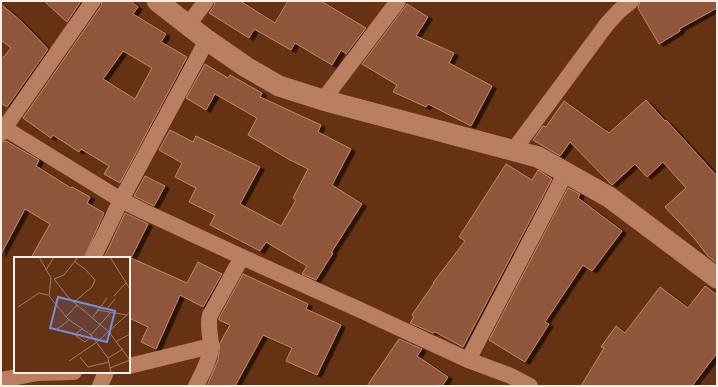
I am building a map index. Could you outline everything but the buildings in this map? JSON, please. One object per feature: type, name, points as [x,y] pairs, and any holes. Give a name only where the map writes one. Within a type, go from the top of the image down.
[{"type":"street","points":[[93,1],[2,129],[121,200],[468,360],[508,381],[530,386]]},
{"type":"street","points":[[157,1],[207,40],[246,67],[279,86],[323,100],[538,158],[566,172],[609,197],[717,278]]},
{"type":"street","points":[[188,25],[206,1]]},
{"type":"street","points":[[323,100],[398,1]]},
{"type":"street","points":[[513,151],[607,24],[619,10],[631,1]]},
{"type":"street","points":[[93,257],[121,200],[207,40]]},
{"type":"street","points":[[468,360],[566,172]]},
{"type":"street","points":[[196,386],[208,360],[211,346],[208,326],[210,315],[242,257]]},
{"type":"street","points":[[130,366],[211,346]]},
{"type":"street","points":[[1,380],[33,373]]},
{"type":"street","points":[[100,386],[106,373]]}]
